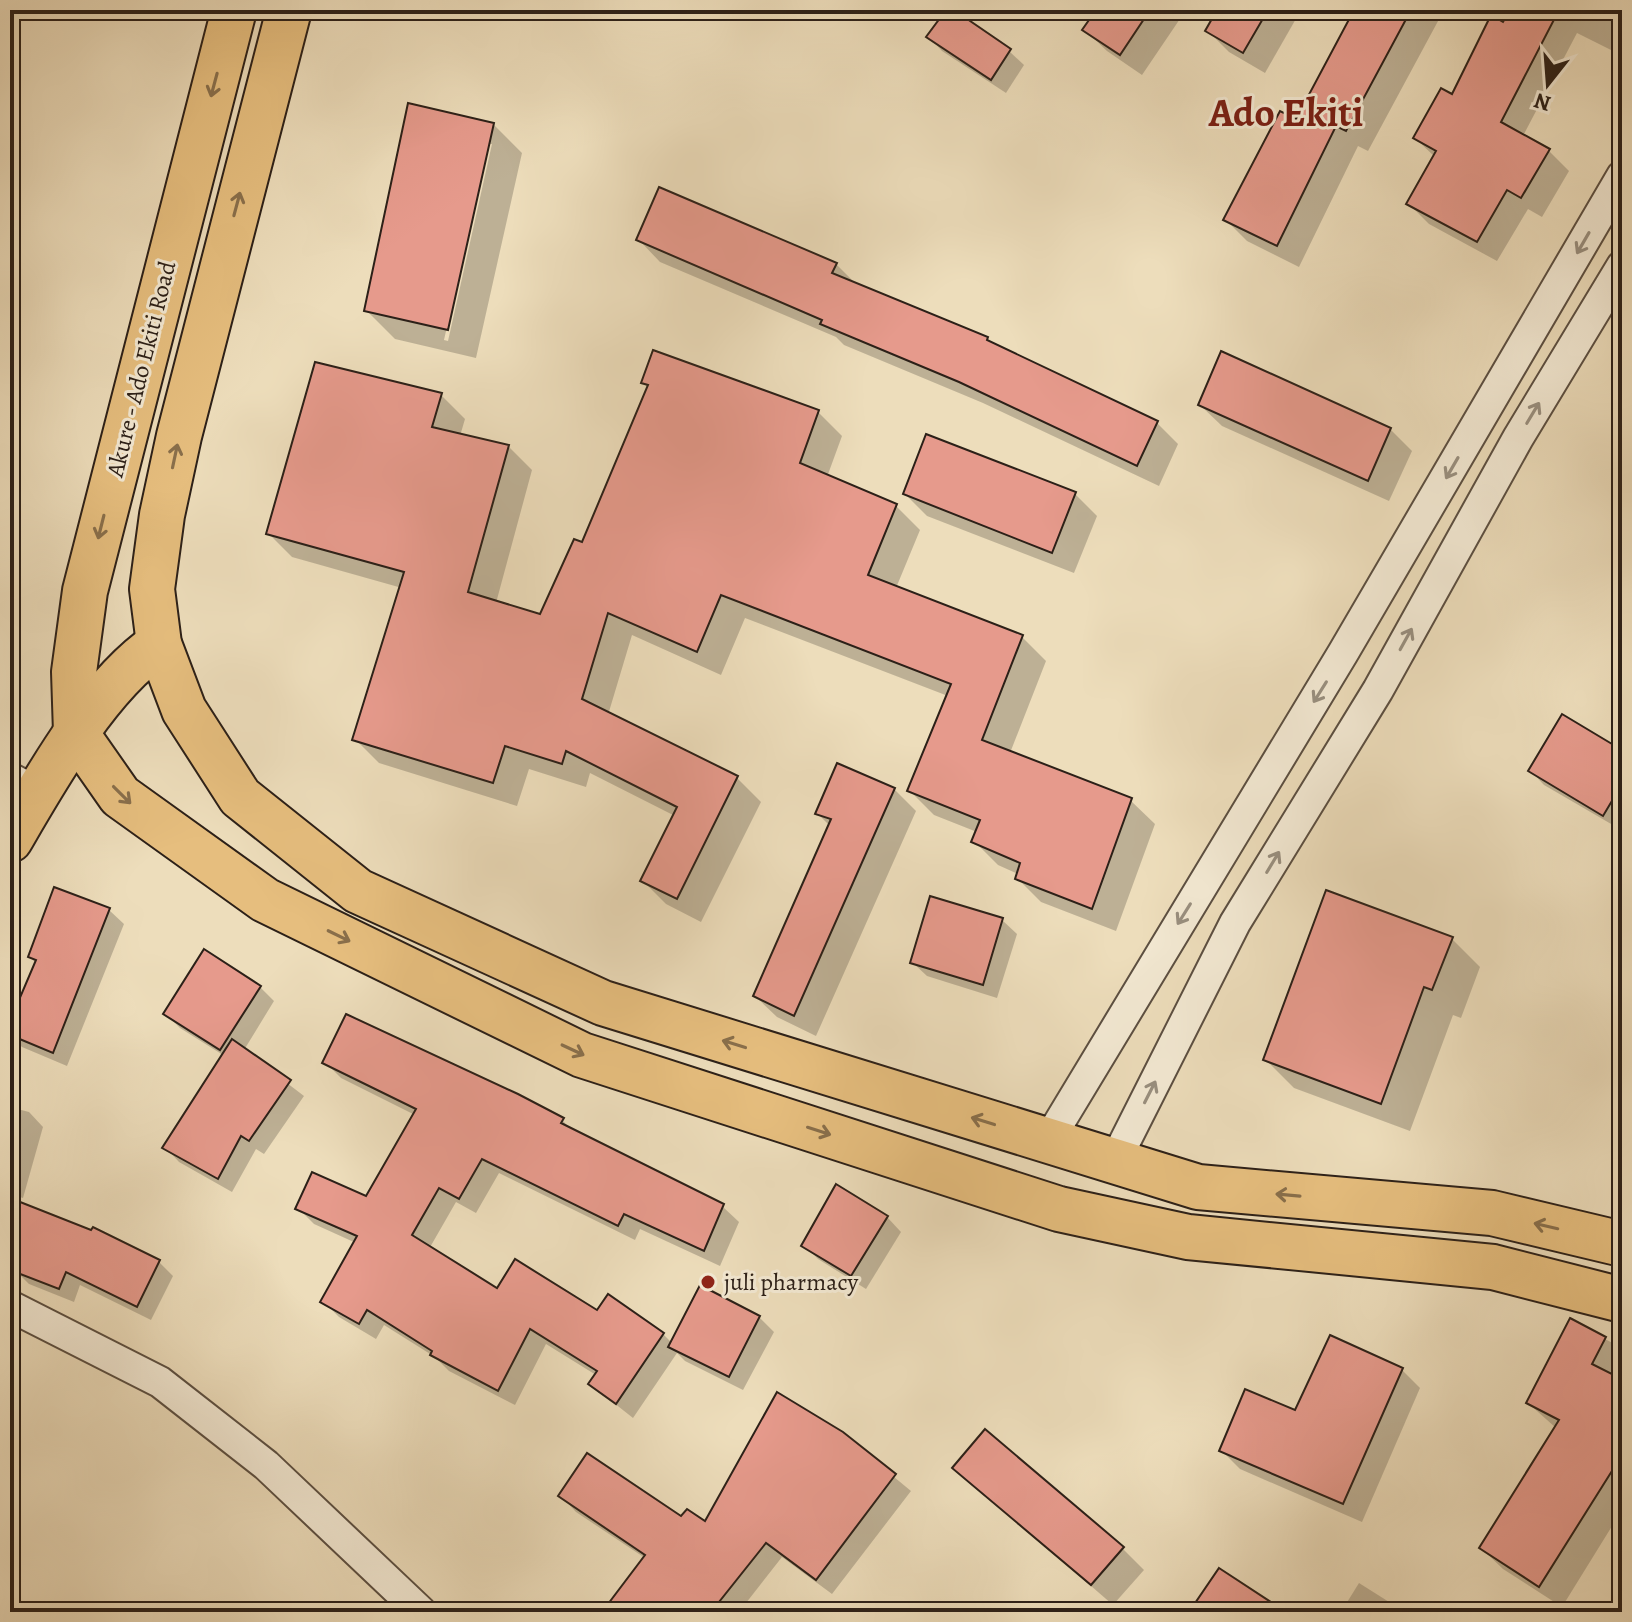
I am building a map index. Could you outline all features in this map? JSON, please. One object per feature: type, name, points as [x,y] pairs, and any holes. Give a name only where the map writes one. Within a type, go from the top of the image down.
[{"type":"main road","name":"Akure - Ado Ekiti Road","points":[[76,733],[74,672],[85,591],[234,10]]},
{"type":"main road","points":[[289,10],[228,237],[162,515],[152,589],[159,644],[184,710],[240,797],[358,891],[603,1003],[1198,1187],[1492,1213],[1622,1244]]},
{"type":"main road","points":[[10,840],[24,785],[76,733],[142,655],[159,644]]},
{"type":"main road","points":[[76,733],[120,796],[265,900],[582,1055],[1059,1209],[1188,1237],[1493,1267],[1622,1300]]},
{"type":"street","points":[[1048,1141],[1351,640],[1622,176]]},
{"type":"street","points":[[1115,1161],[1235,923],[1378,690],[1518,438],[1622,266]]},
{"type":"street","points":[[10,1306],[160,1382],[266,1465],[421,1612]]},
{"type":"building","points":[[946,10],[954,10],[1011,49],[991,80],[926,37]]},
{"type":"building","points":[[1096,10],[1150,10],[1120,55],[1082,30]]},
{"type":"building","points":[[1217,10],[1268,10],[1243,53],[1205,31]]},
{"type":"building","points":[[1354,10],[1411,10],[1346,131],[1336,126],[1277,246],[1223,220],[1280,111],[1296,119]]},
{"type":"building","points":[[1510,10],[1559,10],[1501,122],[1550,149],[1521,198],[1507,190],[1477,242],[1406,204],[1436,151],[1413,138],[1441,88],[1452,94],[1491,15],[1503,22]]},
{"type":"building","points":[[408,103],[494,123],[448,330],[364,311]]},
{"type":"building","points":[[659,187],[837,263],[832,273],[988,337],[987,340],[1158,421],[1137,466],[959,382],[820,324],[822,320],[636,240]]},
{"type":"building","points":[[653,350],[819,410],[800,463],[897,504],[868,575],[1023,635],[982,740],[1132,798],[1092,909],[1015,879],[1020,863],[971,842],[980,820],[907,791],[951,684],[721,595],[697,652],[608,613],[582,699],[738,776],[677,899],[640,881],[677,807],[566,751],[562,764],[505,746],[493,783],[352,740],[404,572],[266,534],[315,362],[442,393],[432,427],[509,445],[468,592],[540,614],[574,539],[582,542],[648,385],[641,383]]},
{"type":"building","points":[[1221,351],[1391,428],[1368,481],[1198,405]]},
{"type":"building","points":[[926,434],[1076,492],[1052,553],[903,494]]},
{"type":"building","points":[[1562,714],[1622,750],[1622,784],[1603,816],[1528,771]]},
{"type":"building","points":[[837,763],[895,788],[794,1016],[753,996],[831,819],[815,814]]},
{"type":"building","points":[[54,887],[110,908],[53,1053],[10,1035],[10,1021],[36,960],[28,957]]},
{"type":"building","points":[[1326,890],[1453,937],[1432,990],[1424,987],[1381,1104],[1263,1060]]},
{"type":"building","points":[[930,896],[1003,918],[983,985],[910,963]]},
{"type":"building","points":[[204,949],[261,986],[220,1050],[163,1014]]},
{"type":"building","points":[[346,1014],[518,1094],[564,1118],[561,1123],[724,1204],[704,1251],[624,1214],[618,1226],[482,1159],[459,1199],[439,1188],[412,1235],[497,1288],[515,1259],[597,1310],[608,1294],[664,1333],[616,1404],[588,1384],[597,1371],[530,1329],[498,1391],[430,1355],[432,1351],[367,1310],[359,1324],[320,1302],[357,1236],[295,1209],[312,1172],[366,1196],[416,1109],[322,1063]]},
{"type":"building","points":[[232,1039],[291,1080],[249,1141],[241,1136],[218,1179],[162,1148]]},
{"type":"building","points":[[836,1184],[888,1216],[851,1276],[801,1246]]},
{"type":"building","points":[[10,1198],[91,1230],[93,1227],[160,1260],[137,1307],[66,1272],[59,1289],[10,1270]]},
{"type":"building","points":[[700,1285],[760,1316],[729,1377],[668,1347]]},
{"type":"building","points":[[1570,1318],[1606,1337],[1592,1364],[1622,1379],[1622,1455],[1539,1587],[1479,1548],[1559,1420],[1526,1403]]},
{"type":"building","points":[[1330,1335],[1403,1368],[1343,1504],[1219,1451],[1245,1389],[1295,1410]]},
{"type":"building","points":[[777,1392],[843,1432],[896,1474],[816,1580],[766,1543],[711,1612],[602,1612],[645,1555],[558,1496],[587,1453],[681,1516],[687,1509],[705,1521]]},
{"type":"building","points":[[985,1429],[1124,1547],[1091,1585],[952,1468]]},
{"type":"building","points":[[1219,1568],[1286,1612],[1189,1612]]},
{"type":"place","name":"juli pharmacy","points":[[708,1282]]},
{"type":"district","name":"Ado Ekiti","points":[[1286,112]]}]
